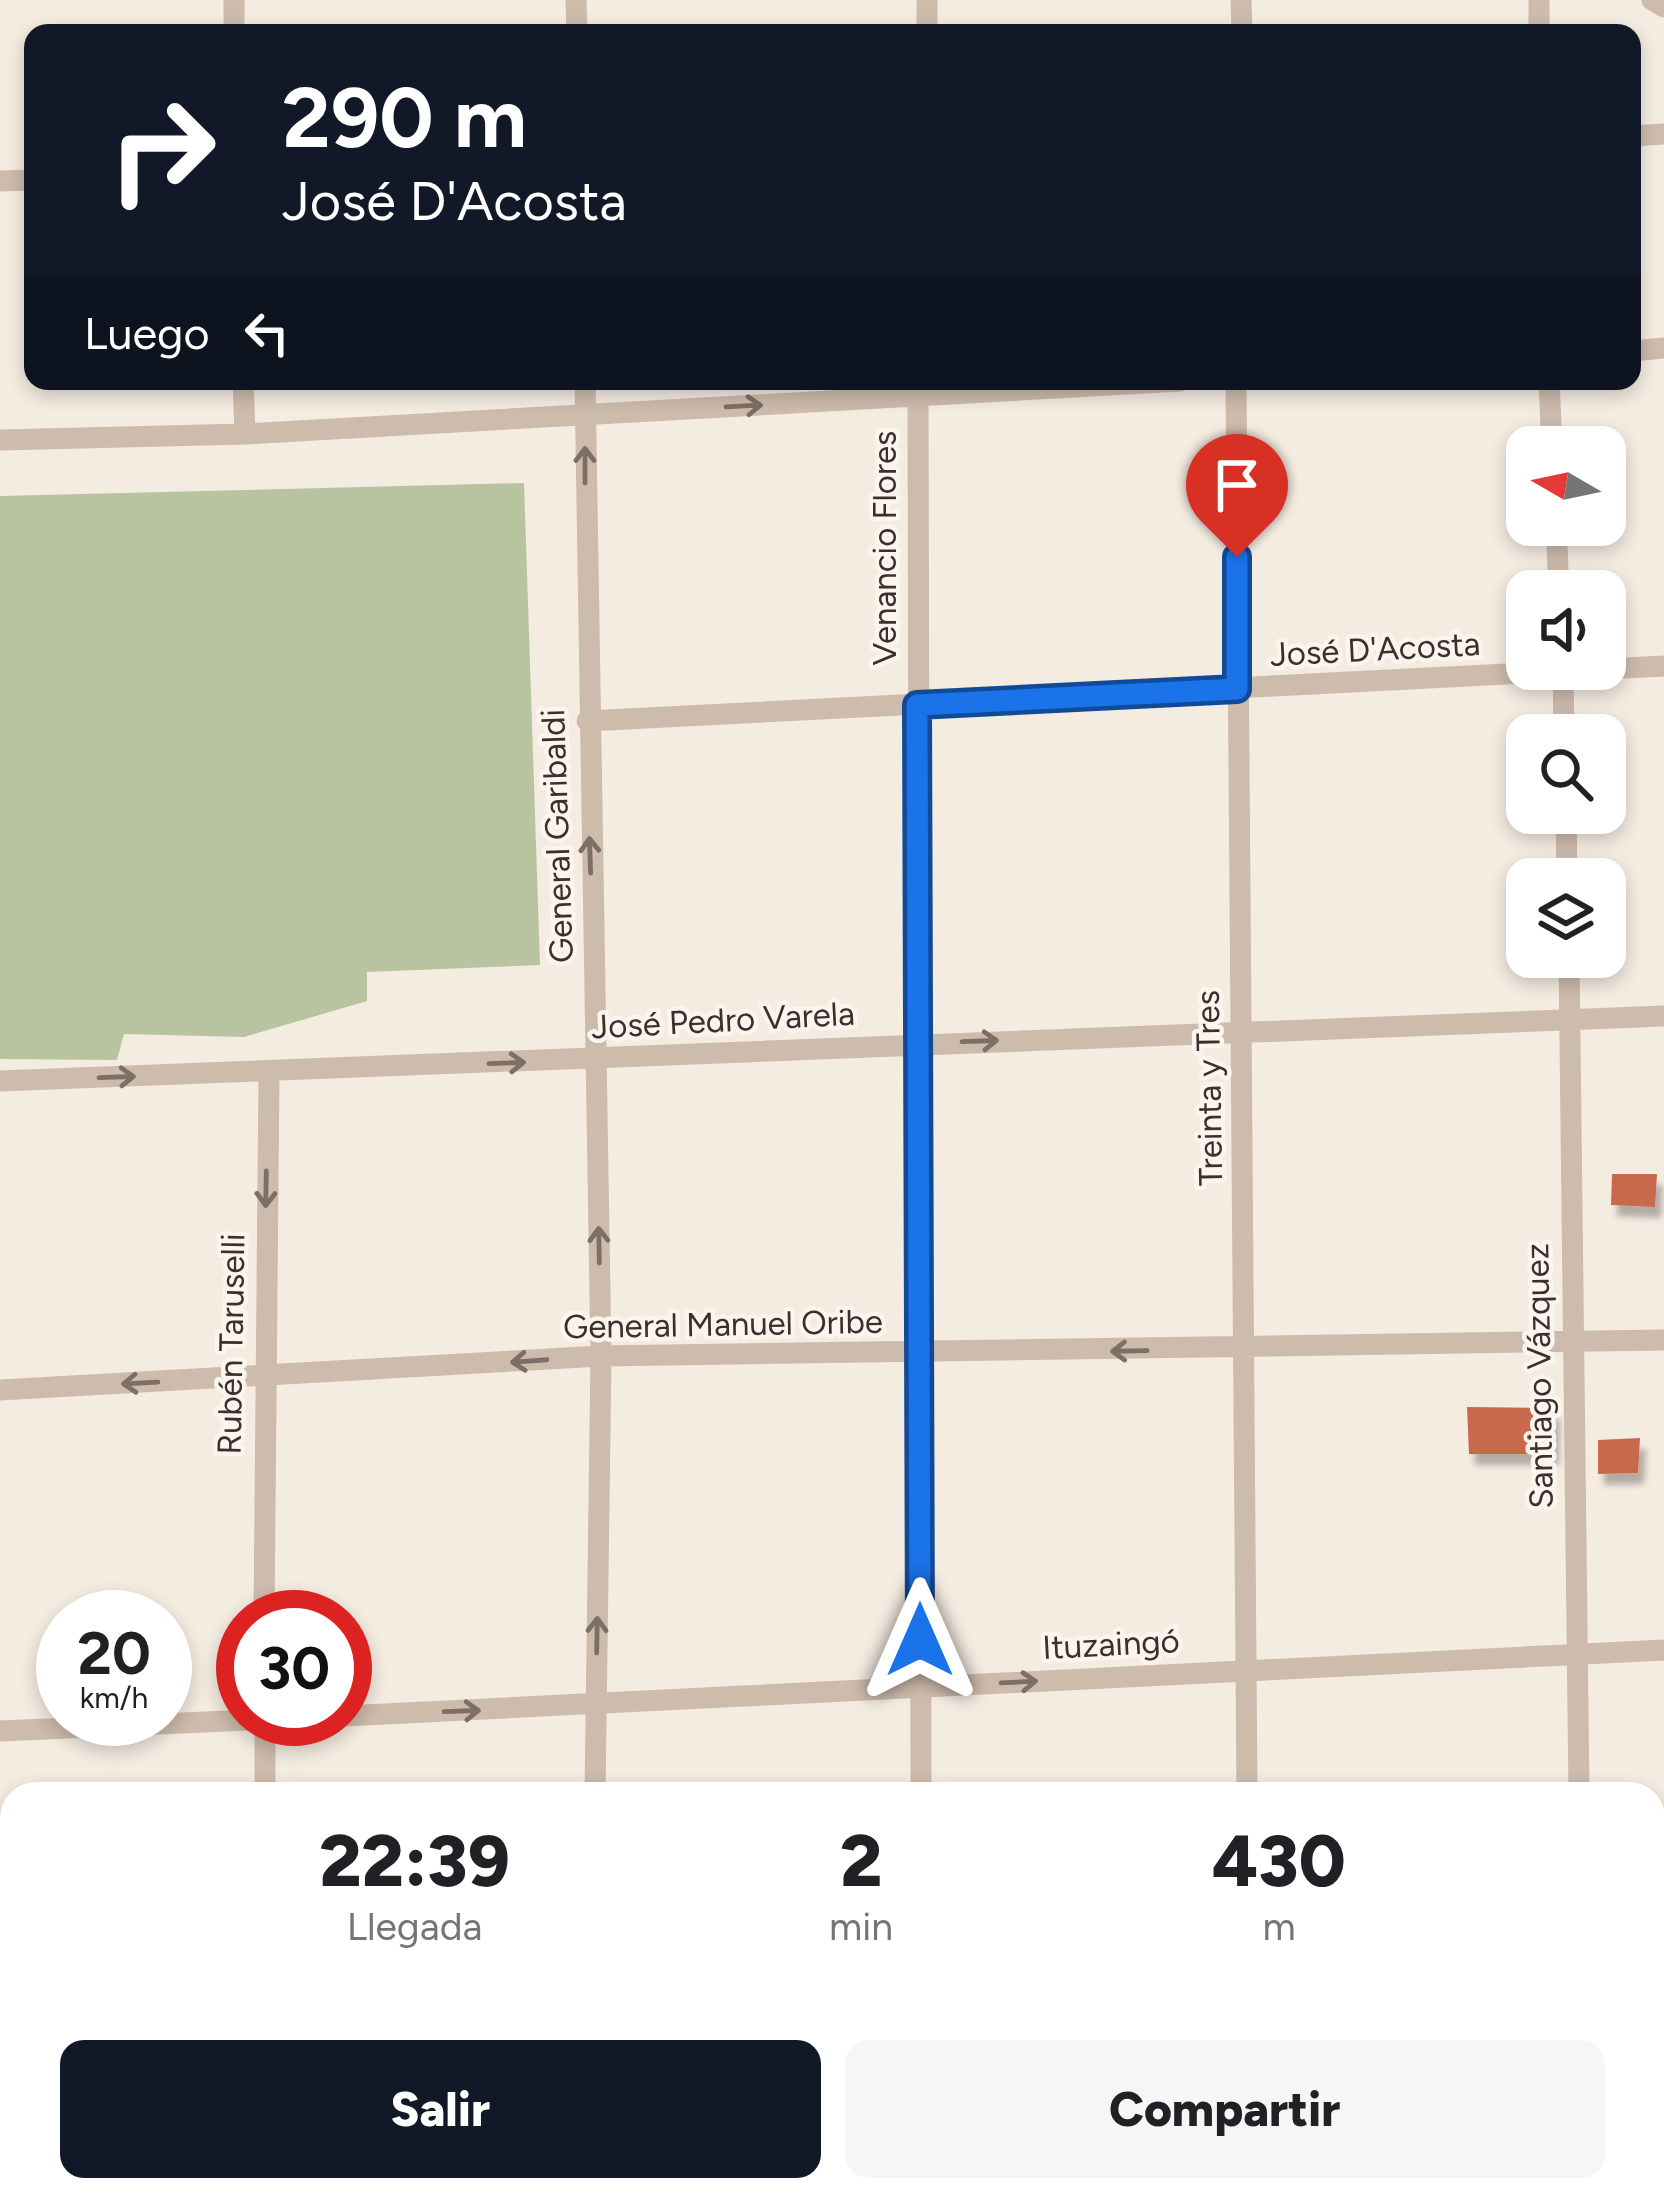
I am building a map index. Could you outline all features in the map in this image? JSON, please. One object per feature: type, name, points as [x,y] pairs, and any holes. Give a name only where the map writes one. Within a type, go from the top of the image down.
[{"type":"street","points":[[1652,0],[1664,8]]},
{"type":"street","points":[[243,390],[244,434]]},
{"type":"street","name":"General Garibaldi","points":[[585,390],[586,721],[601,1356],[595,1782]]},
{"type":"street","points":[[0,440],[244,434],[905,390]]},
{"type":"street","name":"Venancio Flores","points":[[918,390],[921,1782]]},
{"type":"street","name":"Treinta y Tres","points":[[1236,390],[1247,1782]]},
{"type":"street","points":[[1549,390],[1551,426]]},
{"type":"street","name":"José D'Acosta","points":[[1626,668],[1664,666]]},
{"type":"street","name":"José D'Acosta","points":[[586,721],[1506,673]]},
{"type":"street","name":"Santiago Vázquez","points":[[1569,978],[1579,1782]]},
{"type":"street","name":"José Pedro Varela","points":[[0,1081],[1664,1016]]},
{"type":"street","name":"Rubén Taruselli","points":[[264,1590],[262,1378],[269,1072]]},
{"type":"street","name":"General Manuel Oribe","points":[[0,1390],[601,1356],[1664,1340]]},
{"type":"street","name":"Ituzaingó","points":[[372,1715],[1664,1649]]},
{"type":"street","points":[[0,1731],[216,1721]]},
{"type":"street","points":[[265,1782],[266,1746]]},
{"type":"green space","points":[[524,483],[540,965],[367,972],[367,1001],[244,1037],[124,1034],[117,1060],[0,1059],[0,496]]},
{"type":"building","points":[[1612,1174],[1657,1174],[1655,1207],[1611,1205]]},
{"type":"building","points":[[1467,1407],[1554,1408],[1553,1454],[1469,1454]]},
{"type":"building","points":[[1640,1438],[1638,1473],[1598,1474],[1598,1440]]},
{"type":"route","points":[[920,1640],[917,705],[1237,689],[1237,557]]}]
